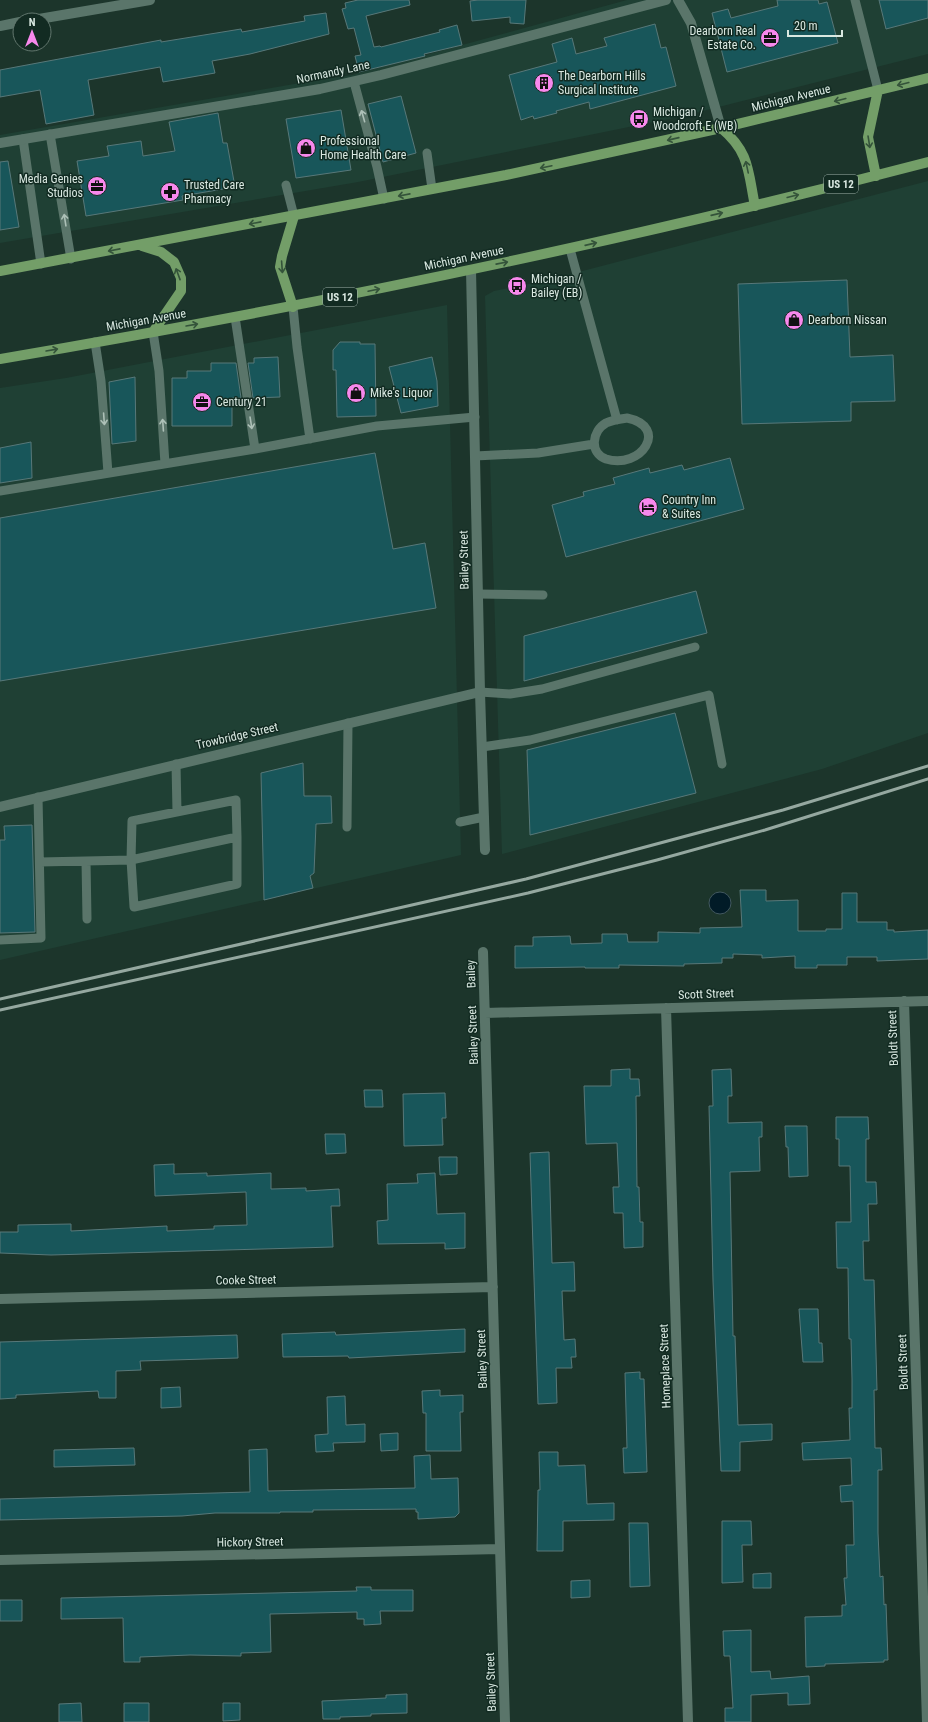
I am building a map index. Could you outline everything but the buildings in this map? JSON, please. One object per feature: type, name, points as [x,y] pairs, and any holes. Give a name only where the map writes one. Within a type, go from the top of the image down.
[{"type":"main road","name":"Michigan Avenue","points":[[0,271],[506,175],[721,128],[928,78]]},
{"type":"main road","points":[[876,176],[868,136],[878,90]]},
{"type":"main road","points":[[721,128],[741,149],[746,162],[755,206]]},
{"type":"main road","name":"Michigan Avenue","points":[[0,359],[293,307],[570,249],[755,206],[928,162]]},
{"type":"main road","points":[[293,307],[280,268],[294,216]]},
{"type":"main road","points":[[140,245],[161,252],[174,262],[181,278],[181,291],[153,332]]},
{"type":"street","points":[[52,16],[130,2],[150,0]]},
{"type":"street","name":"Normandy Lane","points":[[0,143],[354,82],[666,0]]},
{"type":"street","points":[[678,0],[684,8],[691,23],[721,128]]},
{"type":"street","points":[[0,26],[12,24]]},
{"type":"street","name":"Bailey Street","points":[[471,270],[485,850]]},
{"type":"street","name":"Trowbridge Street","points":[[0,806],[480,692]]},
{"type":"street","name":"Bailey","points":[[483,952],[485,994]]},
{"type":"street","name":"Bailey Street","points":[[485,994],[505,1722]]},
{"type":"street","name":"Boldt Street","points":[[904,1001],[927,1722]]},
{"type":"street","name":"Scott Street","points":[[485,1013],[928,1001]]},
{"type":"street","name":"Homeplace Street","points":[[666,1008],[688,1722]]},
{"type":"street","name":"Cooke Street","points":[[0,1299],[493,1287]]},
{"type":"street","name":"Hickory Street","points":[[0,1560],[500,1549]]},
{"type":"lane","points":[[855,0],[878,90]]},
{"type":"lane","points":[[354,82],[378,167],[384,199]]},
{"type":"lane","points":[[50,134],[71,258]]},
{"type":"lane","points":[[23,139],[41,264]]},
{"type":"lane","points":[[427,154],[432,189]]},
{"type":"lane","points":[[286,185],[294,216]]},
{"type":"lane","points":[[570,249],[617,420]]},
{"type":"lane","points":[[293,307],[310,439]]},
{"type":"lane","points":[[235,317],[255,449]]},
{"type":"lane","points":[[153,332],[159,371],[165,464]]},
{"type":"lane","points":[[95,342],[101,381],[108,473]]},
{"type":"lane","points":[[0,491],[255,449],[377,426],[475,417]]},
{"type":"lane","points":[[627,418],[642,425],[647,431],[649,437],[648,445],[644,450],[629,459],[605,459],[599,455],[594,448],[594,444],[596,435],[602,426],[607,422],[627,418]]},
{"type":"lane","points":[[475,456],[538,454],[594,444]]},
{"type":"lane","points":[[478,594],[543,595]]},
{"type":"lane","points":[[480,692],[510,694],[542,689],[695,647]]},
{"type":"lane","points":[[482,747],[530,740],[709,695],[722,764]]},
{"type":"lane","points":[[346,827],[348,723]]},
{"type":"lane","points":[[176,764],[177,812]]},
{"type":"lane","points":[[0,940],[41,938],[38,797]]},
{"type":"lane","points":[[236,800],[237,837],[237,884],[134,907],[131,860],[132,821],[236,800]]},
{"type":"lane","points":[[460,822],[484,817]]},
{"type":"lane","points":[[40,862],[131,860],[237,837]]},
{"type":"lane","points":[[86,861],[87,919]]},
{"type":"shaded area","points":[[627,0],[928,0],[928,54],[683,116],[358,182],[0,243],[0,135],[352,75]]},
{"type":"shaded area","points":[[928,181],[928,733],[822,769],[502,854],[485,296],[494,291],[548,280]]},
{"type":"shaded area","points":[[447,305],[461,855],[0,960],[0,388],[66,378]]},
{"type":"water","points":[[720,892],[728,895],[731,903],[728,911],[720,914],[712,911],[709,903],[712,895]]},
{"type":"railway","points":[[0,999],[526,879],[783,810],[928,766]]},
{"type":"railway","points":[[0,1010],[528,893],[657,860],[765,830],[928,779]]},
{"type":"place","name":"Dearborn Real Estate Co.","points":[[770,38]]},
{"type":"place","name":"The Dearborn Hills Surgical Institute","points":[[544,83]]},
{"type":"place","name":"Michigan / Woodcroft E (WB)","points":[[639,119]]},
{"type":"place","name":"Professional Home Health Care","points":[[306,148]]},
{"type":"place","name":"Media Genies Studios","points":[[97,186]]},
{"type":"place","name":"Trusted Care Pharmacy","points":[[170,192]]},
{"type":"place","name":"Michigan / Bailey (EB)","points":[[517,286]]},
{"type":"place","name":"Dearborn Nissan","points":[[794,320]]},
{"type":"place","name":"Mike's Liquor","points":[[356,393]]},
{"type":"place","name":"Century 21","points":[[202,402]]},
{"type":"place","name":"Country Inn & Suites","points":[[648,507]]}]
